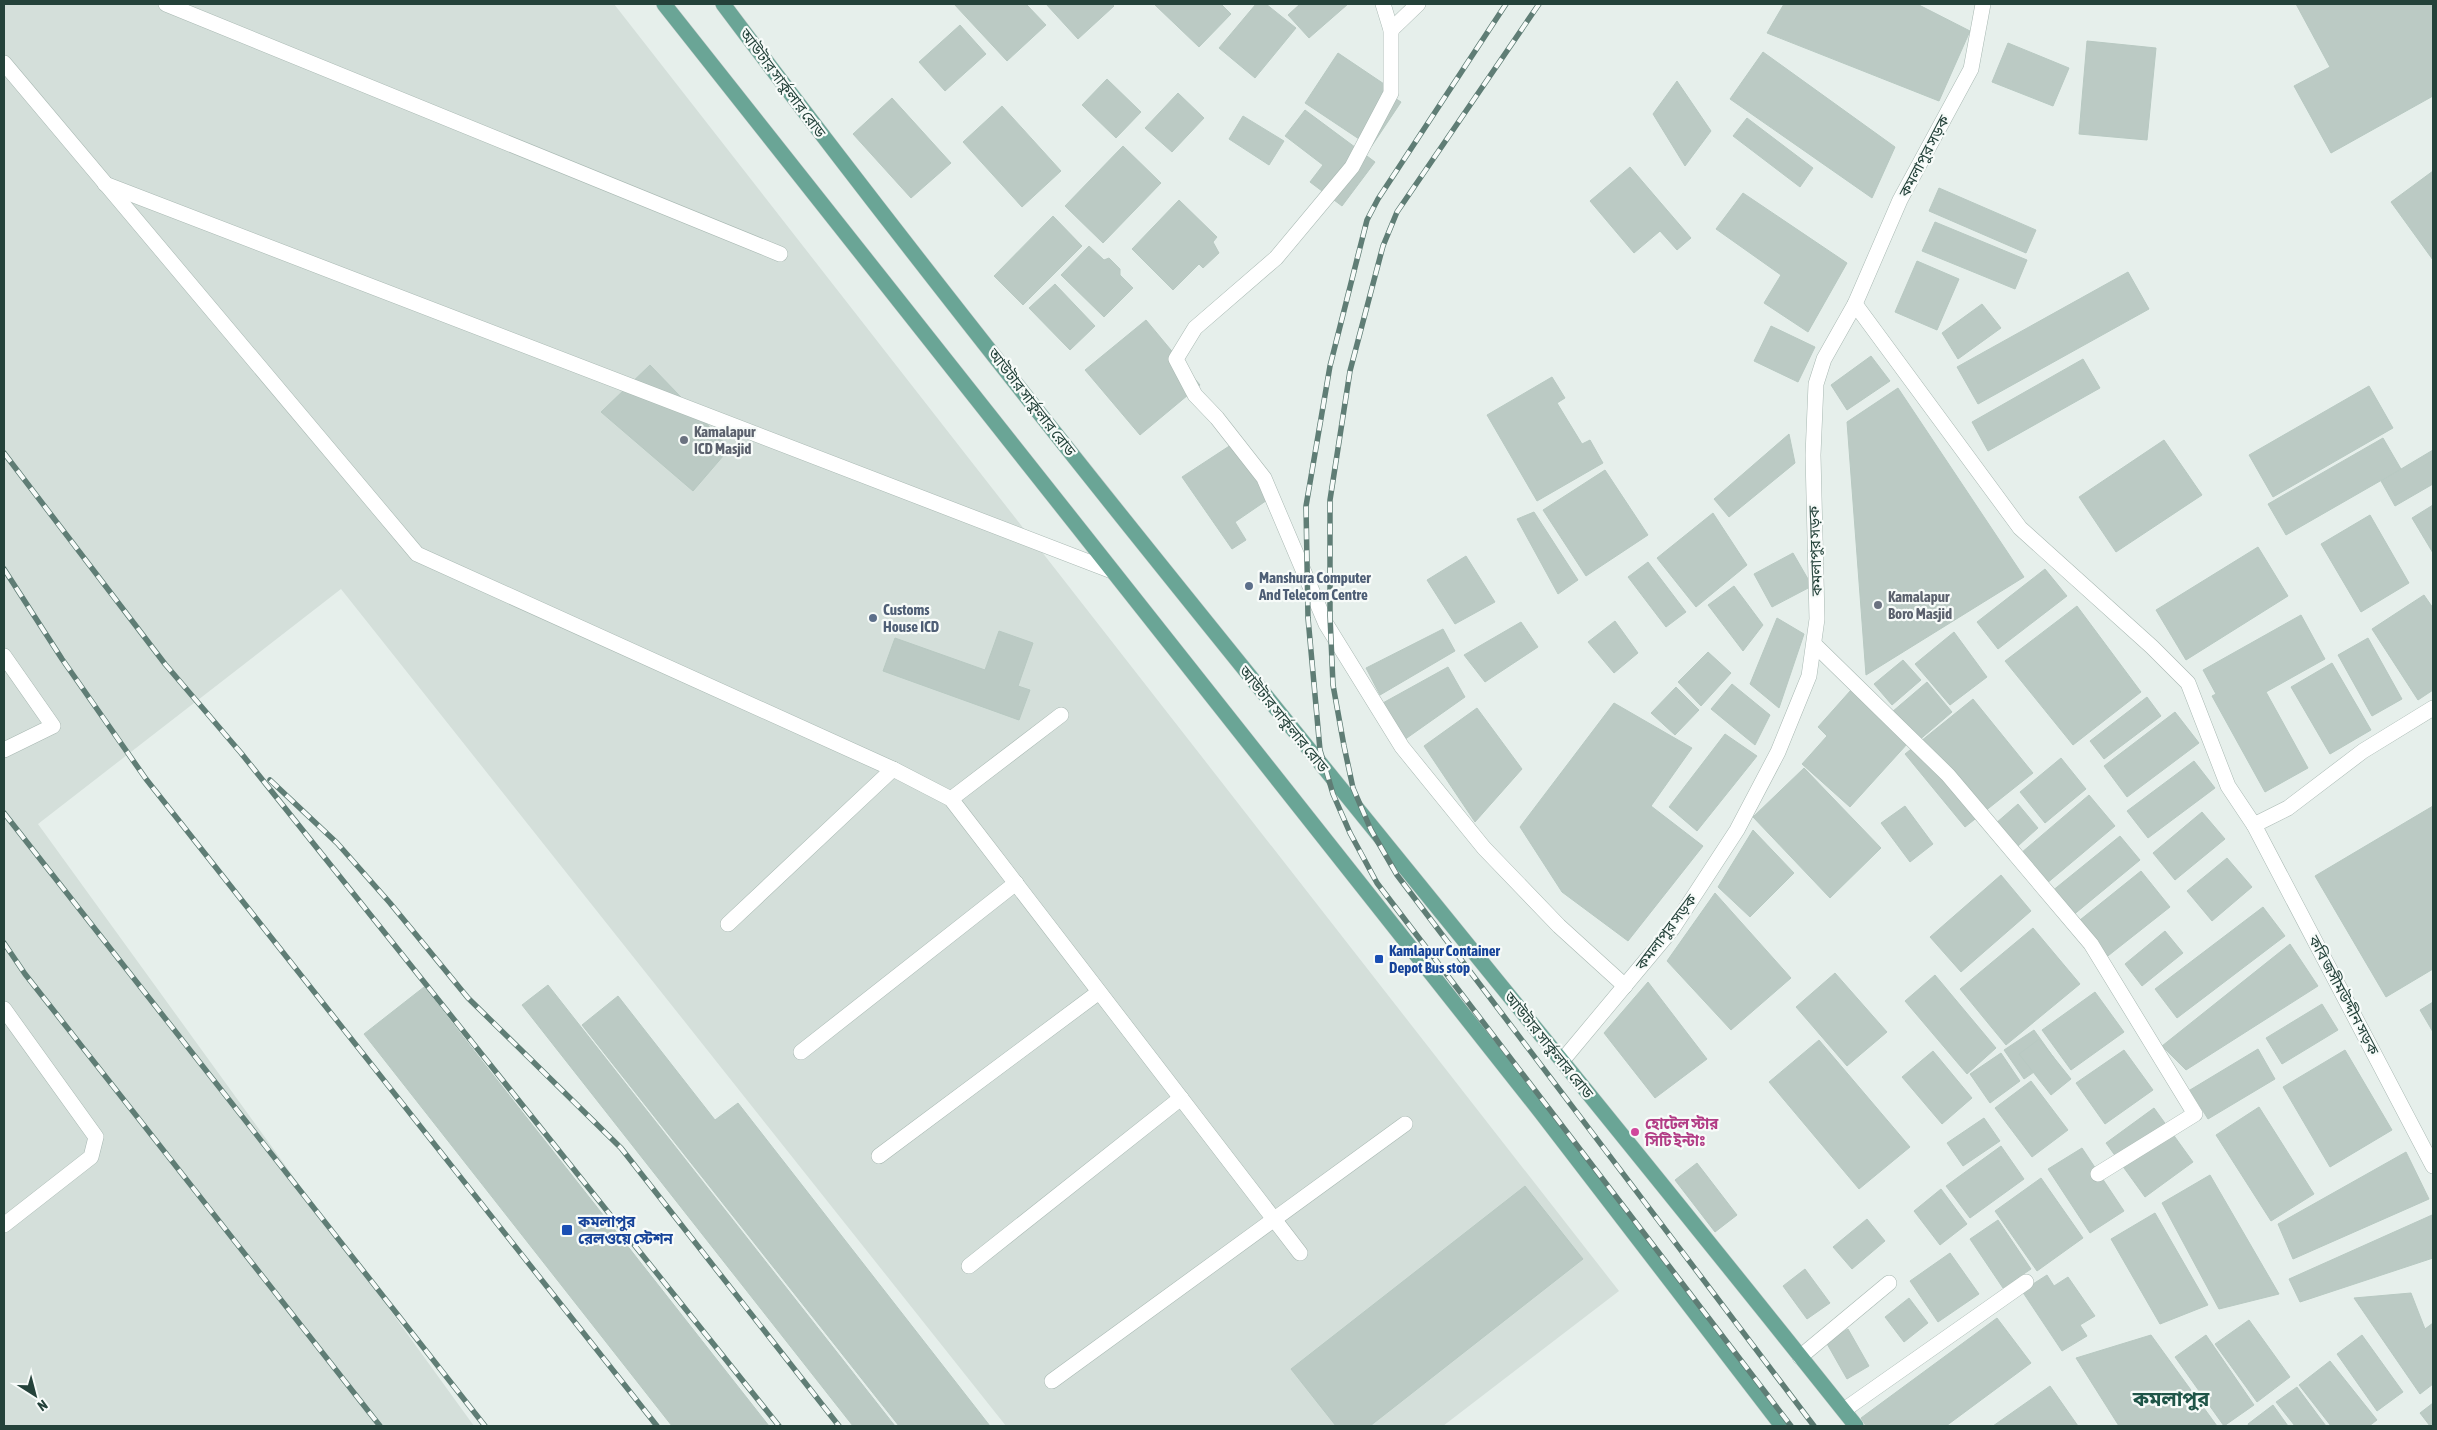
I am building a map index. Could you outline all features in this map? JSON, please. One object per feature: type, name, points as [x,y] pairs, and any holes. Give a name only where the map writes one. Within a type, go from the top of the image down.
[{"type":"main road","points":[[664,4],[1540,1111],[1782,1426]]},
{"type":"main road","name":"আউটার সার্কুলার রোড","points":[[723,4],[847,169],[1256,684],[1562,1060],[1856,1426]]},
{"type":"street","points":[[166,4],[780,254]]},
{"type":"street","points":[[1383,4],[1391,30],[1392,93],[1352,167],[1276,258],[1195,328],[1176,360],[1194,396],[1216,418],[1264,478],[1326,624],[1402,747],[1484,848],[1558,926],[1625,986]]},
{"type":"street","points":[[1391,30],[1418,4]]},
{"type":"street","name":"কমলাপুর সড়ক","points":[[1562,1060],[1673,928],[1737,830],[1782,744],[1809,676],[1817,619],[1813,455],[1816,384],[1824,359],[1855,304],[1900,200],[1971,69],[1983,4]]},
{"type":"street","points":[[4,63],[417,554],[893,769],[951,799],[1300,1253]]},
{"type":"street","points":[[104,184],[1112,571]]},
{"type":"street","name":"কবি জসীমউদ্দীন সড়ক","points":[[1855,304],[2020,528],[2152,647],[2188,683],[2228,786],[2254,825],[2433,1166]]},
{"type":"street","points":[[1814,644],[1948,775],[2091,944],[2195,1114],[2098,1174]]},
{"type":"street","points":[[4,656],[53,726],[4,750]]},
{"type":"street","points":[[2254,825],[2288,808],[2363,751],[2433,708]]},
{"type":"street","points":[[951,799],[1061,715]]},
{"type":"street","points":[[728,924],[893,769]]},
{"type":"street","points":[[801,1052],[1016,883]]},
{"type":"street","points":[[879,1156],[1099,992]]},
{"type":"street","points":[[4,1009],[96,1137],[91,1157],[4,1225]]},
{"type":"street","points":[[968,1266],[1181,1098]]},
{"type":"street","points":[[1052,1381],[1405,1124]]},
{"type":"street","points":[[1844,1410],[2026,1282]]},
{"type":"street","points":[[1800,1357],[1889,1283]]},
{"type":"shaded area","points":[[4,4],[614,4],[1619,1291],[1443,1426],[1006,1426],[341,589],[38,824],[474,1426],[4,1426]]},
{"type":"building","points":[[954,4],[1026,4],[1046,25],[1007,61]]},
{"type":"building","points":[[1046,4],[1112,4],[1114,6],[1078,39]]},
{"type":"building","points":[[1154,4],[1221,4],[1231,14],[1199,47]]},
{"type":"building","points":[[1256,4],[1266,4],[1296,28],[1255,78],[1219,48]]},
{"type":"building","points":[[1300,4],[1348,4],[1309,38],[1288,15]]},
{"type":"building","points":[[1784,4],[1917,4],[1970,31],[1939,101],[1767,33]]},
{"type":"building","points":[[2296,4],[2433,4],[2433,96],[2331,153],[2294,86],[2330,67]]},
{"type":"building","points":[[960,25],[986,54],[945,91],[919,62]]},
{"type":"building","points":[[2087,41],[2156,48],[2147,140],[2079,134]]},
{"type":"building","points":[[2008,43],[2069,68],[2053,106],[1992,82]]},
{"type":"building","points":[[1763,52],[1895,147],[1872,198],[1730,99]]},
{"type":"building","points":[[1338,53],[1390,88],[1390,95],[1401,102],[1371,147],[1305,103]]},
{"type":"building","points":[[1107,79],[1141,112],[1116,138],[1082,105]]},
{"type":"building","points":[[1677,81],[1711,131],[1685,166],[1653,114]]},
{"type":"building","points":[[1178,93],[1204,118],[1172,152],[1145,128]]},
{"type":"building","points":[[892,98],[951,163],[911,198],[853,134]]},
{"type":"building","points":[[1002,106],[1061,171],[1022,207],[963,142]]},
{"type":"building","points":[[1305,110],[1375,162],[1342,206],[1310,182],[1323,165],[1285,136]]},
{"type":"building","points":[[1243,116],[1284,141],[1269,165],[1229,139]]},
{"type":"building","points":[[1747,118],[1813,168],[1800,187],[1733,136]]},
{"type":"building","points":[[1123,146],[1161,183],[1103,243],[1065,206]]},
{"type":"building","points":[[1630,167],[1691,238],[1677,250],[1660,231],[1634,253],[1590,201]]},
{"type":"building","points":[[2433,171],[2433,260],[2391,202]]},
{"type":"building","points":[[1939,188],[2036,230],[2026,253],[1929,211]]},
{"type":"building","points":[[1743,193],[1847,263],[1808,332],[1764,303],[1781,275],[1716,229]]},
{"type":"building","points":[[1179,200],[1217,237],[1213,242],[1219,253],[1203,268],[1199,264],[1173,290],[1132,249]]},
{"type":"building","points":[[1053,216],[1082,246],[1023,305],[994,276]]},
{"type":"building","points":[[1935,222],[2027,260],[2015,289],[1922,251]]},
{"type":"building","points":[[1089,246],[1104,260],[1109,258],[1120,269],[1120,275],[1133,288],[1104,317],[1061,275]]},
{"type":"building","points":[[1917,261],[1959,279],[1937,330],[1895,312]]},
{"type":"building","points":[[2128,272],[2149,309],[1978,404],[1957,367]]},
{"type":"building","points":[[1055,284],[1095,326],[1070,350],[1029,308]]},
{"type":"building","points":[[1982,304],[2001,328],[1958,359],[1942,333]]},
{"type":"building","points":[[1146,320],[1200,385],[1140,435],[1085,370]]},
{"type":"building","points":[[1771,326],[1815,347],[1798,382],[1754,361]]},
{"type":"building","points":[[1871,356],[1890,381],[1847,410],[1831,385]]},
{"type":"building","points":[[2083,359],[2100,388],[1988,451],[1972,422]]},
{"type":"building","points":[[650,365],[730,448],[693,491],[601,412]]},
{"type":"building","points":[[1552,377],[1565,398],[1557,403],[1582,444],[1590,440],[1603,463],[1537,501],[1487,415]]},
{"type":"building","points":[[2369,386],[2393,428],[2273,497],[2249,455]]},
{"type":"building","points":[[1898,388],[2024,577],[1866,675],[1847,422]]},
{"type":"building","points":[[1789,434],[1795,463],[1729,517],[1714,499]]},
{"type":"building","points":[[2383,438],[2401,469],[2286,535],[2268,504]]},
{"type":"building","points":[[2164,440],[2202,495],[2116,552],[2079,497]]},
{"type":"building","points":[[1237,441],[1273,496],[1235,522],[1246,540],[1232,549],[1182,477]]},
{"type":"building","points":[[2433,450],[2433,484],[2395,506],[2381,481]]},
{"type":"building","points":[[1605,470],[1648,535],[1586,576],[1543,510]]},
{"type":"building","points":[[2433,505],[2433,553],[2412,518]]},
{"type":"building","points":[[1534,512],[1578,580],[1558,594],[1517,519]]},
{"type":"building","points":[[1713,513],[1747,565],[1696,607],[1657,558]]},
{"type":"building","points":[[2370,515],[2409,583],[2361,612],[2321,544]]},
{"type":"building","points":[[2258,547],[2288,596],[2186,660],[2156,610]]},
{"type":"building","points":[[1793,553],[1812,586],[1772,607],[1754,574]]},
{"type":"building","points":[[1466,556],[1495,602],[1455,624],[1427,580]]},
{"type":"building","points":[[1648,562],[1686,612],[1666,627],[1628,577]]},
{"type":"building","points":[[2045,569],[2067,596],[1998,649],[1977,622]]},
{"type":"building","points":[[1734,586],[1763,625],[1743,651],[1708,605]]},
{"type":"building","points":[[2424,595],[2433,608],[2433,690],[2418,700],[2372,629]]},
{"type":"building","points":[[2077,606],[2141,692],[2073,745],[2005,661]]},
{"type":"building","points":[[2301,615],[2325,659],[2266,692],[2308,768],[2265,792],[2212,696],[2216,694],[2203,670]]},
{"type":"building","points":[[1777,618],[1804,634],[1779,708],[1750,684]]},
{"type":"building","points":[[1615,621],[1638,653],[1614,673],[1588,642]]},
{"type":"building","points":[[1521,622],[1538,647],[1485,682],[1464,655]]},
{"type":"building","points":[[1443,629],[1455,651],[1380,695],[1366,668]]},
{"type":"building","points":[[999,631],[1033,643],[1018,686],[1030,690],[1019,720],[883,671],[895,638],[985,670]]},
{"type":"building","points":[[1954,632],[1987,677],[1950,705],[1915,664]]},
{"type":"building","points":[[2368,638],[2402,699],[2372,716],[2338,655]]},
{"type":"building","points":[[1708,652],[1731,673],[1701,706],[1678,682]]},
{"type":"building","points":[[1903,660],[1921,680],[1892,705],[1874,684]]},
{"type":"building","points":[[2332,663],[2371,730],[2330,754],[2291,687]]},
{"type":"building","points":[[1448,667],[1465,697],[1404,740],[1381,704]]},
{"type":"building","points":[[1927,682],[1952,712],[1917,742],[1892,712]]},
{"type":"building","points":[[1732,684],[1770,715],[1755,745],[1711,709]]},
{"type":"building","points":[[1676,687],[1699,710],[1675,735],[1651,713]]},
{"type":"building","points":[[1851,690],[1908,743],[1850,807],[1802,764],[1827,736],[1818,727]]},
{"type":"building","points":[[2147,697],[2161,716],[2104,759],[2090,741]]},
{"type":"building","points":[[1973,699],[2033,773],[1965,827],[1905,754]]},
{"type":"building","points":[[1614,703],[1692,748],[1651,806],[1703,846],[1628,941],[1562,892],[1520,827]]},
{"type":"building","points":[[1477,708],[1522,769],[1475,822],[1424,746]]},
{"type":"building","points":[[2175,712],[2199,743],[2127,797],[2104,766]]},
{"type":"building","points":[[1725,734],[1757,756],[1697,831],[1669,807]]},
{"type":"building","points":[[2061,758],[2086,789],[2045,823],[2020,792]]},
{"type":"building","points":[[2194,761],[2215,788],[2148,838],[2127,811]]},
{"type":"building","points":[[1804,768],[1881,848],[1830,898],[1753,817]]},
{"type":"building","points":[[2089,795],[2115,826],[2040,889],[2014,859]]},
{"type":"building","points":[[2018,804],[2038,828],[2009,854],[1988,830]]},
{"type":"building","points":[[1905,806],[1933,844],[1910,862],[1881,823]]},
{"type":"building","points":[[2433,806],[2433,969],[2386,997],[2315,876]]},
{"type":"building","points":[[2202,812],[2225,839],[2175,880],[2153,853]]},
{"type":"building","points":[[1753,830],[1794,873],[1750,917],[1718,887]]},
{"type":"building","points":[[2120,836],[2140,860],[2066,921],[2046,896]]},
{"type":"building","points":[[2227,858],[2252,887],[2212,921],[2187,891]]},
{"type":"building","points":[[2141,871],[2170,907],[2104,959],[2075,924]]},
{"type":"building","points":[[2001,875],[2031,911],[1961,972],[1930,937]]},
{"type":"building","points":[[1715,893],[1791,978],[1731,1030],[1667,961]]},
{"type":"building","points":[[2263,907],[2285,936],[2177,1018],[2155,989]]},
{"type":"building","points":[[2033,928],[2080,984],[2006,1045],[1960,989]]},
{"type":"building","points":[[2165,931],[2183,953],[2142,986],[2125,964]]},
{"type":"building","points":[[2290,944],[2318,986],[2186,1070],[2162,1046]]},
{"type":"building","points":[[1835,973],[1887,1032],[1847,1066],[1796,1007]]},
{"type":"building","points":[[1935,975],[1996,1048],[1967,1074],[1905,1001]]},
{"type":"building","points":[[1648,982],[1707,1059],[1655,1098],[1604,1033]]},
{"type":"building","name":"কমলাপুর রেলওয়ে স্টেশন","points":[[548,985],[895,1426],[853,1426],[522,1005]]},
{"type":"building","name":"কমলাপুর রেলওয়ে স্টেশন","points":[[424,987],[769,1426],[672,1426],[364,1034]]},
{"type":"building","points":[[2095,992],[2124,1032],[2071,1070],[2042,1030]]},
{"type":"building","points":[[618,996],[715,1120],[738,1103],[990,1426],[899,1426],[582,1025]]},
{"type":"building","points":[[2433,1002],[2433,1032],[2420,1010]]},
{"type":"building","points":[[2322,1004],[2338,1030],[2282,1064],[2266,1038]]},
{"type":"building","points":[[2034,1030],[2054,1058],[2024,1079],[2004,1050]]},
{"type":"building","points":[[2039,1039],[2071,1079],[2051,1095],[2019,1054]]},
{"type":"building","points":[[1819,1040],[1910,1147],[1859,1189],[1769,1082]]},
{"type":"building","points":[[2258,1049],[2275,1079],[2208,1119],[2190,1090]]},
{"type":"building","points":[[2124,1050],[2153,1090],[2105,1124],[2076,1083]]},
{"type":"building","points":[[2345,1050],[2392,1130],[2330,1167],[2283,1087]]},
{"type":"building","points":[[1933,1051],[1972,1098],[1942,1124],[1902,1077]]},
{"type":"building","points":[[2001,1053],[2020,1081],[1990,1103],[1970,1074]]},
{"type":"building","points":[[2031,1081],[2068,1130],[2032,1157],[1995,1108]]},
{"type":"building","points":[[2259,1107],[2314,1194],[2271,1221],[2216,1135]]},
{"type":"building","points":[[2154,1108],[2193,1162],[2145,1197],[2106,1143]]},
{"type":"building","points":[[1984,1118],[2000,1141],[1963,1166],[1947,1143]]},
{"type":"building","points":[[2001,1146],[2024,1179],[1970,1218],[1946,1186]]},
{"type":"building","points":[[2082,1148],[2124,1211],[2090,1233],[2048,1169]]},
{"type":"building","points":[[2406,1152],[2429,1199],[2293,1259],[2278,1224]]},
{"type":"building","points":[[1697,1163],[1737,1215],[1715,1232],[1675,1180]]},
{"type":"building","points":[[2210,1175],[2279,1294],[2219,1309],[2162,1203]]},
{"type":"building","points":[[2041,1178],[2083,1238],[2037,1271],[1995,1211]]},
{"type":"building","points":[[1525,1186],[1583,1259],[1370,1426],[1336,1426],[1291,1369]]},
{"type":"building","points":[[1941,1189],[1967,1224],[1940,1245],[1914,1211]]},
{"type":"building","points":[[2155,1213],[2208,1305],[2160,1324],[2111,1239]]},
{"type":"building","points":[[2432,1215],[2433,1258],[2300,1302],[2289,1279]]},
{"type":"building","points":[[1867,1219],[1885,1241],[1852,1269],[1833,1247]]},
{"type":"building","points":[[1998,1220],[2031,1269],[2003,1288],[1970,1239]]},
{"type":"building","points":[[1950,1253],[1979,1294],[1938,1322],[1910,1281]]},
{"type":"building","points":[[1805,1269],[1830,1303],[1807,1319],[1783,1286]]},
{"type":"building","points":[[2047,1275],[2054,1286],[2068,1277],[2095,1316],[2080,1325],[2087,1336],[2062,1351],[2022,1291]]},
{"type":"building","points":[[2411,1293],[2425,1329],[2433,1323],[2433,1384],[2420,1394],[2354,1298]]},
{"type":"building","points":[[1909,1298],[1928,1323],[1904,1342],[1885,1317]]},
{"type":"building","points":[[1997,1318],[2031,1363],[1946,1426],[1866,1426],[1861,1418]]},
{"type":"building","points":[[2249,1320],[2290,1377],[2257,1402],[2215,1344]]},
{"type":"building","points":[[1848,1329],[1869,1366],[1847,1379],[1826,1342]]},
{"type":"building","points":[[2151,1335],[2217,1426],[2119,1426],[2076,1358]]},
{"type":"building","points":[[2206,1335],[2254,1405],[2224,1426],[2175,1357]]},
{"type":"building","points":[[2362,1335],[2403,1392],[2377,1411],[2337,1354]]},
{"type":"building","points":[[2330,1361],[2377,1420],[2369,1426],[2331,1426],[2299,1385]]},
{"type":"building","points":[[2050,1386],[2078,1426],[1993,1426]]},
{"type":"building","points":[[2297,1387],[2326,1426],[2295,1426],[2276,1402]]},
{"type":"building","points":[[2433,1403],[2433,1426],[2430,1426],[2420,1413]]},
{"type":"building","points":[[2273,1405],[2288,1426],[2249,1426],[2248,1424]]},
{"type":"railway","points":[[1506,4],[1378,199],[1367,220],[1330,366],[1306,506],[1308,618],[1320,750],[1333,794],[1350,833],[1377,883],[1791,1426]]},
{"type":"railway","points":[[1539,4],[1397,212],[1383,246],[1350,371],[1330,500],[1330,616],[1333,685],[1344,746],[1353,788],[1371,830],[1397,875],[1814,1426]]},
{"type":"railway","points":[[4,453],[165,664],[241,753],[779,1426]]},
{"type":"railway","points":[[4,569],[62,659],[146,779],[657,1426]]},
{"type":"railway","points":[[270,780],[337,843],[390,903],[468,998],[621,1148],[839,1426]]},
{"type":"railway","points":[[4,813],[485,1426]]},
{"type":"railway","points":[[4,943],[25,974],[380,1426]]},
{"type":"place","name":"Kamalapur ICD Masjid","points":[[684,440]]},
{"type":"place","name":"Manshura Computer And Telecom Centre","points":[[1249,586]]},
{"type":"place","name":"Kamalapur Boro Masjid","points":[[1878,605]]},
{"type":"place","name":"Customs House ICD","points":[[873,618]]},
{"type":"place","name":"Kamlapur Container Depot Bus stop","points":[[1379,959]]},
{"type":"place","name":"হোটেল স্টার সিটি ইন্টাঃ","points":[[1635,1132]]},
{"type":"place","name":"কমলাপুর রেলওয়ে স্টেশন","points":[[567,1230]]},
{"type":"district","name":"কমলাপুর","points":[[2171,1398]]}]
